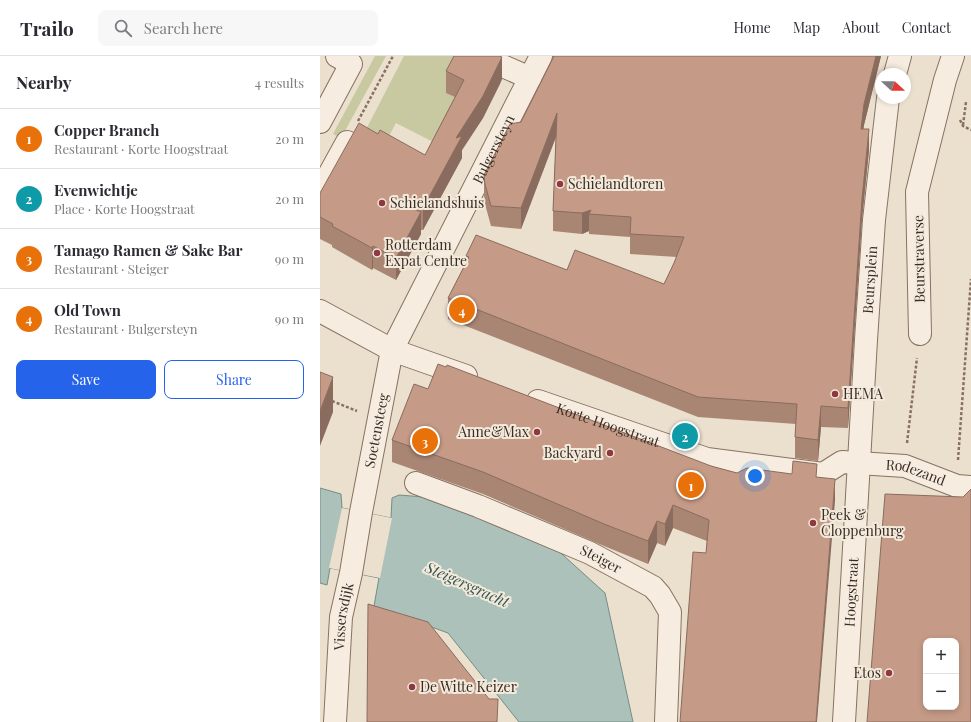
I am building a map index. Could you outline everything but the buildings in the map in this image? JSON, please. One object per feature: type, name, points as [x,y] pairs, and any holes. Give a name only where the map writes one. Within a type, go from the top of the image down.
[{"type":"street","points":[[320,122],[350,64],[337,56]]},
{"type":"street","points":[[480,56],[530,78]]},
{"type":"street","name":"Bulgersteyn","points":[[392,350],[541,56]]},
{"type":"street","points":[[897,68],[900,56]]},
{"type":"street","name":"Beurstraverse","points":[[920,334],[917,192],[945,80],[953,56]]},
{"type":"street","name":"Beursplein","points":[[860,463],[866,340],[874,227],[887,104]]},
{"type":"street","points":[[320,191],[347,142]]},
{"type":"street","points":[[320,311],[392,350],[482,382]]},
{"type":"street","name":"Soetensteeg","points":[[361,512],[392,350]]},
{"type":"street","name":"Korte Hoogstraat","points":[[520,394],[707,460],[823,474],[842,462],[860,463]]},
{"type":"street","name":"Rodezand","points":[[860,463],[906,458],[964,486]]},
{"type":"street","name":"Hoogstraat","points":[[844,722],[860,463]]},
{"type":"street","name":"Steiger","points":[[416,482],[478,506],[590,553],[653,587],[670,612],[666,722]]},
{"type":"street","name":"Vissersdijk","points":[[334,722],[341,617],[351,572],[361,512]]},
{"type":"path","points":[[347,142],[393,56]]},
{"type":"path","points":[[966,109],[963,126],[971,130]]},
{"type":"path","points":[[964,486],[971,279]]},
{"type":"path","points":[[906,458],[920,334]]},
{"type":"path","points":[[327,399],[379,420]]},
{"type":"green space","points":[[375,56],[386,56],[341,138],[333,134]]},
{"type":"green space","points":[[404,56],[464,56],[463,105],[441,146],[396,123],[378,156],[358,145]]},
{"type":"water","name":"Steigersgracht","points":[[320,488],[341,494],[342,508],[391,518],[392,498],[399,495],[424,497],[553,546],[605,593],[633,722],[519,722],[448,633],[374,606],[379,578],[330,568],[327,585],[320,583]]},
{"type":"pier","points":[[342,508],[392,518],[380,578],[329,568]]},
{"type":"place","name":"Schielandtoren","points":[[560,184]]},
{"type":"place","name":"Schielandshuis","points":[[382,203]]},
{"type":"place","name":"Rotterdam Expat Centre","points":[[377,253]]},
{"type":"place","name":"Old Town","points":[[462,310]]},
{"type":"place","name":"HEMA","points":[[835,394]]},
{"type":"place","name":"Anne&Max","points":[[537,432]]},
{"type":"place","name":"Evenwichtje","points":[[685,436]]},
{"type":"place","name":"Tamago Ramen & Sake Bar","points":[[425,441]]},
{"type":"place","name":"Backyard","points":[[610,453]]},
{"type":"place","name":"Copper Branch","points":[[691,485]]},
{"type":"place","name":"Peek & Cloppenburg","points":[[813,523]]},
{"type":"place","name":"Etos","points":[[889,673]]},
{"type":"place","name":"De Witte Keizer","points":[[412,687]]}]
